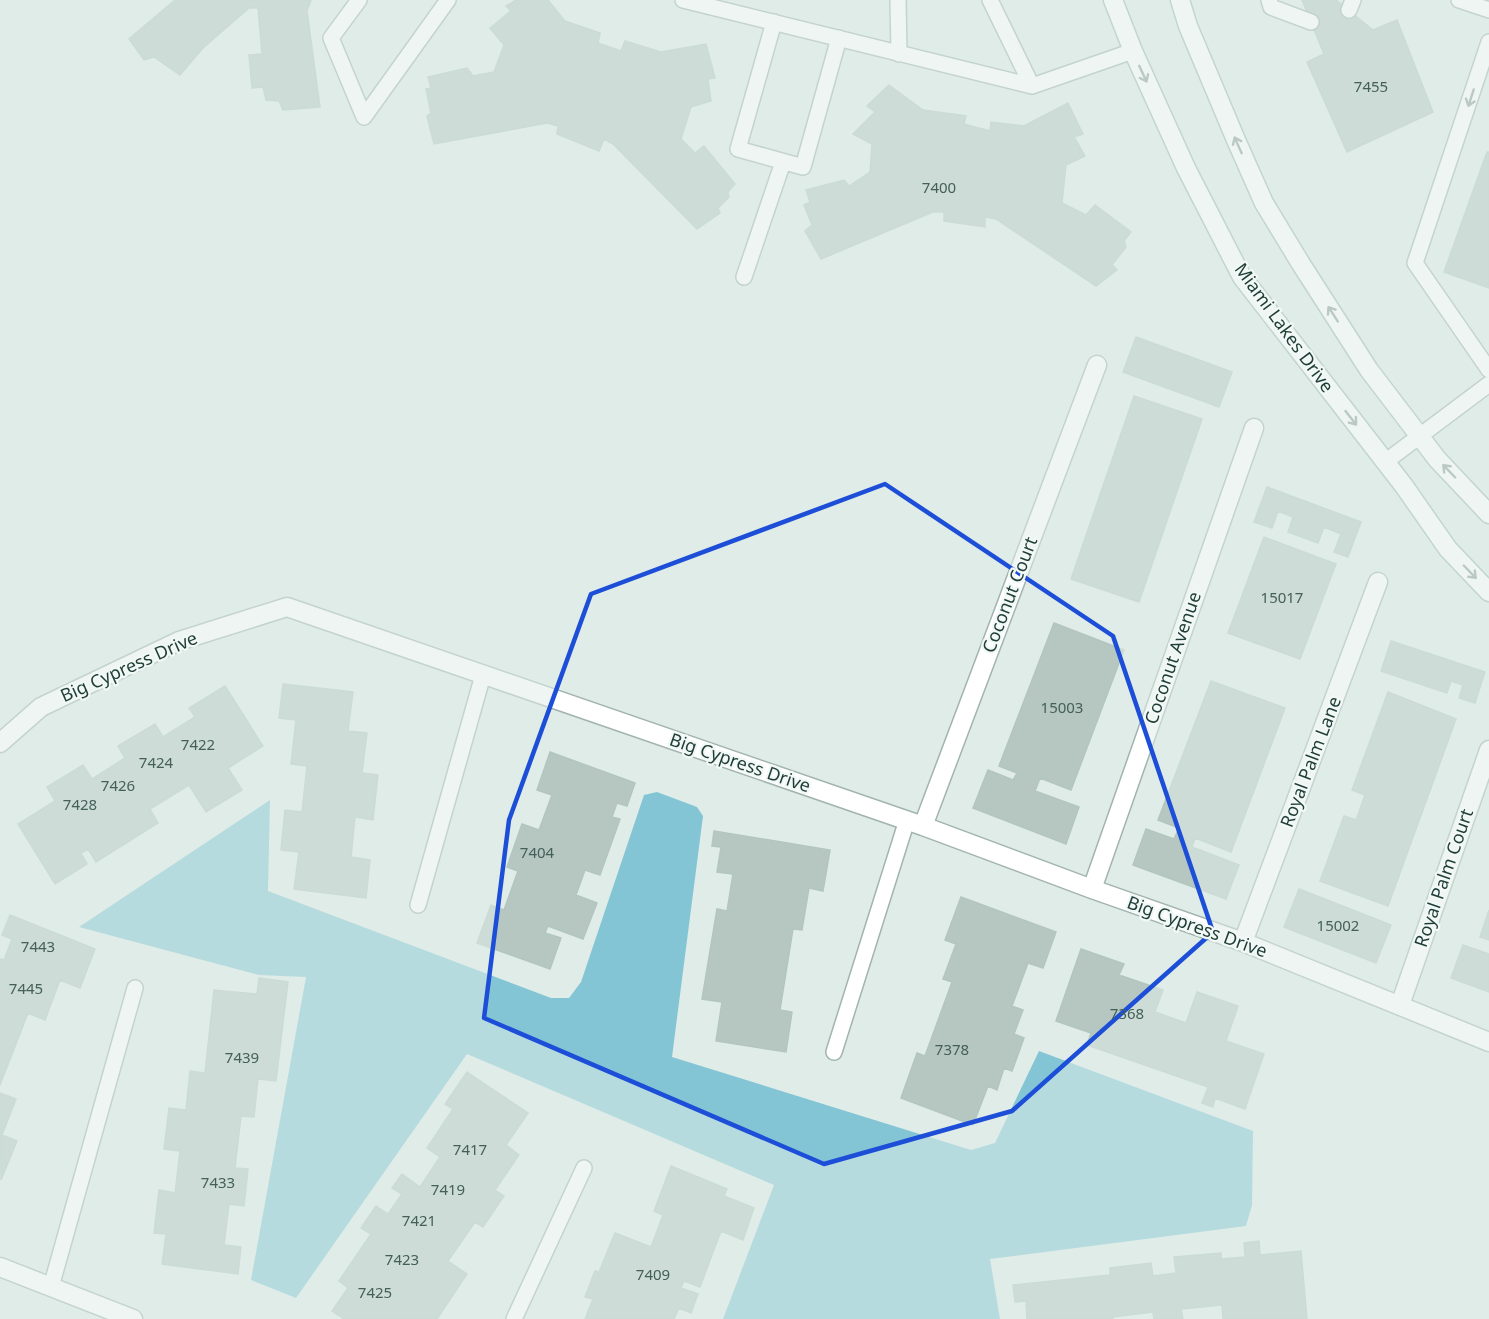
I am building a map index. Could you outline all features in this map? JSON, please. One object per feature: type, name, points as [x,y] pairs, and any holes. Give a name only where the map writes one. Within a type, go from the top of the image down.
[{"type":"street","name":"Miami Lakes Drive","points":[[1113,0],[1132,51],[1186,168],[1242,276],[1385,462],[1448,549],[1489,592]]},
{"type":"street","points":[[1180,0],[1201,57],[1264,203],[1369,370],[1437,459],[1489,513]]},
{"type":"street","name":"Coconut Court","points":[[915,823],[1097,365]]},
{"type":"street","name":"Coconut Avenue","points":[[1092,889],[1254,428]]},
{"type":"street","name":"Royal Palm Lane","points":[[1243,942],[1378,582]]},
{"type":"street","name":"Big Cypress Drive","points":[[0,743],[41,707],[179,641],[287,607],[915,823],[1243,942],[1489,1042]]},
{"type":"street","name":"Royal Palm Court","points":[[1400,1005],[1489,750]]},
{"type":"street","points":[[0,1267],[133,1319]]},
{"type":"lane","points":[[359,0],[331,38],[364,117],[448,0]]},
{"type":"lane","points":[[683,0],[1032,86],[1132,51]]},
{"type":"lane","points":[[898,0],[899,54]]},
{"type":"lane","points":[[990,0],[1032,86]]},
{"type":"lane","points":[[1269,0],[1271,7],[1311,22]]},
{"type":"lane","points":[[1460,0],[1489,10]]},
{"type":"lane","points":[[774,22],[738,149],[803,167],[839,38]]},
{"type":"lane","points":[[1489,42],[1415,263],[1489,370]]},
{"type":"lane","points":[[744,277],[783,162]]},
{"type":"lane","points":[[1385,462],[1489,384]]},
{"type":"lane","points":[[418,905],[483,675]]},
{"type":"lane","points":[[834,1052],[915,823]]},
{"type":"lane","points":[[51,1287],[135,988]]},
{"type":"lane","points":[[514,1319],[584,1168]]},
{"type":"highlighted area","points":[[885,484],[1113,636],[1213,932],[1012,1111],[824,1164],[484,1018],[509,820],[591,594]]},
{"type":"water","points":[[657,792],[697,807],[703,816],[672,1057],[971,1150],[995,1143],[1039,1051],[1253,1131],[1252,1205],[1246,1226],[990,1259],[1000,1319],[723,1319],[774,1185],[467,1054],[296,1298],[251,1280],[306,977],[259,975],[79,927],[270,800],[268,891],[551,998],[569,998],[581,982],[644,795]]},
{"type":"building","points":[[175,0],[311,0],[307,11],[320,107],[283,110],[279,101],[266,100],[263,87],[252,88],[249,55],[262,54],[258,8],[249,8],[203,48],[180,75],[154,57],[144,60],[129,39]]},
{"type":"building","points":[[516,0],[548,0],[565,21],[600,33],[598,43],[621,51],[625,41],[661,52],[706,44],[715,78],[708,79],[711,101],[691,107],[681,139],[695,153],[704,146],[735,184],[728,192],[729,197],[718,208],[720,213],[697,229],[613,144],[604,139],[599,151],[557,134],[558,126],[547,123],[434,144],[427,116],[431,113],[426,89],[431,88],[428,77],[467,68],[473,76],[494,72],[504,45],[490,28],[511,11],[506,6]]},
{"type":"building","points":[[1302,0],[1336,0],[1373,30],[1397,20],[1433,112],[1347,152],[1307,62],[1324,54]]},
{"type":"building","points":[[889,85],[923,110],[966,116],[964,124],[990,131],[991,122],[1024,126],[1068,103],[1083,134],[1074,137],[1085,156],[1066,165],[1062,203],[1086,215],[1095,205],[1131,232],[1124,241],[1126,247],[1112,265],[1117,270],[1096,286],[996,219],[985,217],[985,227],[944,221],[944,212],[933,212],[821,259],[805,231],[812,225],[804,205],[810,202],[806,190],[844,180],[849,186],[870,172],[872,144],[853,134],[875,112],[867,106]]},
{"type":"building","points":[[1487,152],[1489,152],[1489,288],[1444,272]]},
{"type":"building","points":[[1136,337],[1232,372],[1219,407],[1123,372]]},
{"type":"building","points":[[1134,396],[1202,419],[1139,602],[1071,579]]},
{"type":"building","points":[[1267,487],[1361,522],[1348,557],[1334,552],[1341,534],[1324,527],[1318,543],[1288,532],[1293,517],[1278,511],[1272,528],[1254,522]]},
{"type":"building","points":[[1264,537],[1336,564],[1300,659],[1228,633]]},
{"type":"building","points":[[1054,623],[1124,650],[1071,790],[1040,778],[1035,791],[1079,807],[1066,844],[973,808],[988,770],[1013,780],[1017,773],[999,766]]},
{"type":"building","points":[[1391,641],[1485,672],[1475,703],[1459,698],[1463,685],[1451,681],[1447,693],[1381,671]]},
{"type":"building","points":[[1211,681],[1285,708],[1231,852],[1195,838],[1192,847],[1239,865],[1226,899],[1133,865],[1146,829],[1174,839],[1179,828],[1158,820]]},
{"type":"building","points":[[283,684],[353,692],[348,731],[367,733],[362,773],[378,775],[373,820],[355,817],[351,857],[370,860],[366,898],[294,889],[299,852],[281,850],[285,810],[302,812],[307,766],[291,764],[296,720],[279,718]]},
{"type":"building","points":[[225,686],[263,746],[228,768],[242,790],[206,812],[189,785],[150,809],[158,823],[96,862],[88,849],[81,853],[87,864],[55,884],[18,824],[55,801],[47,787],[83,765],[92,779],[125,758],[118,746],[155,724],[163,737],[195,717],[189,708]]},
{"type":"building","points":[[1388,692],[1456,719],[1388,906],[1320,881],[1344,816],[1356,820],[1365,795],[1352,790]]},
{"type":"building","points":[[550,752],[635,783],[627,806],[617,803],[612,817],[620,819],[600,875],[585,870],[576,895],[597,903],[583,939],[548,926],[545,933],[561,938],[550,969],[477,943],[491,905],[504,910],[518,871],[507,867],[522,824],[539,830],[552,795],[537,790]]},
{"type":"building","points":[[714,831],[830,850],[823,891],[809,888],[802,930],[793,929],[780,1010],[792,1012],[786,1052],[716,1041],[722,1002],[702,999],[717,909],[727,911],[733,874],[717,872],[721,847],[712,846]]},
{"type":"building","points":[[1299,889],[1391,925],[1376,963],[1284,927]]},
{"type":"building","points":[[961,897],[1056,932],[1043,968],[1028,963],[1012,1006],[1023,1010],[1014,1034],[1024,1038],[1012,1071],[1004,1068],[997,1090],[988,1086],[973,1125],[901,1098],[917,1053],[925,1056],[952,982],[943,979],[956,944],[945,940]]},
{"type":"building","points":[[1489,910],[1489,940],[1480,937]]},
{"type":"building","points":[[10,915],[95,949],[80,988],[60,980],[45,1020],[28,1013],[0,1085],[0,959],[4,960],[12,939],[2,935]]},
{"type":"building","points":[[1463,945],[1489,954],[1489,992],[1451,978]]},
{"type":"building","points":[[1081,949],[1124,964],[1119,975],[1163,990],[1155,1012],[1186,1023],[1197,992],[1238,1006],[1226,1041],[1264,1054],[1245,1109],[1215,1098],[1213,1107],[1202,1103],[1208,1087],[1087,1045],[1091,1033],[1056,1021]]},
{"type":"building","points":[[259,978],[288,982],[276,1081],[258,1079],[254,1117],[241,1116],[235,1168],[248,1169],[244,1206],[229,1204],[224,1245],[241,1247],[238,1274],[162,1264],[166,1234],[154,1233],[159,1190],[175,1193],[180,1151],[164,1149],[169,1108],[186,1110],[190,1071],[205,1073],[214,990],[257,994]]},
{"type":"building","points":[[467,1072],[528,1113],[506,1145],[519,1155],[495,1190],[504,1196],[483,1227],[475,1222],[448,1261],[467,1274],[437,1319],[344,1319],[332,1311],[348,1288],[339,1281],[371,1234],[361,1228],[376,1206],[388,1214],[402,1194],[392,1188],[402,1174],[420,1187],[440,1157],[427,1148],[453,1109],[445,1104]]},
{"type":"building","points":[[0,1093],[16,1099],[2,1135],[17,1141],[1,1180]]},
{"type":"building","points":[[671,1166],[727,1189],[724,1196],[754,1208],[743,1240],[721,1231],[700,1287],[684,1281],[681,1288],[698,1294],[691,1313],[679,1308],[674,1319],[585,1319],[593,1299],[585,1297],[595,1271],[599,1272],[615,1233],[651,1247],[663,1215],[654,1211]]},
{"type":"building","points":[[1259,1241],[1260,1255],[1301,1251],[1307,1319],[1223,1319],[1222,1305],[1181,1309],[1183,1319],[1154,1319],[1153,1312],[1113,1317],[1113,1319],[1027,1319],[1026,1301],[1015,1302],[1013,1285],[1110,1275],[1110,1268],[1151,1263],[1153,1276],[1176,1273],[1174,1257],[1221,1253],[1221,1259],[1245,1257],[1244,1243]]}]
